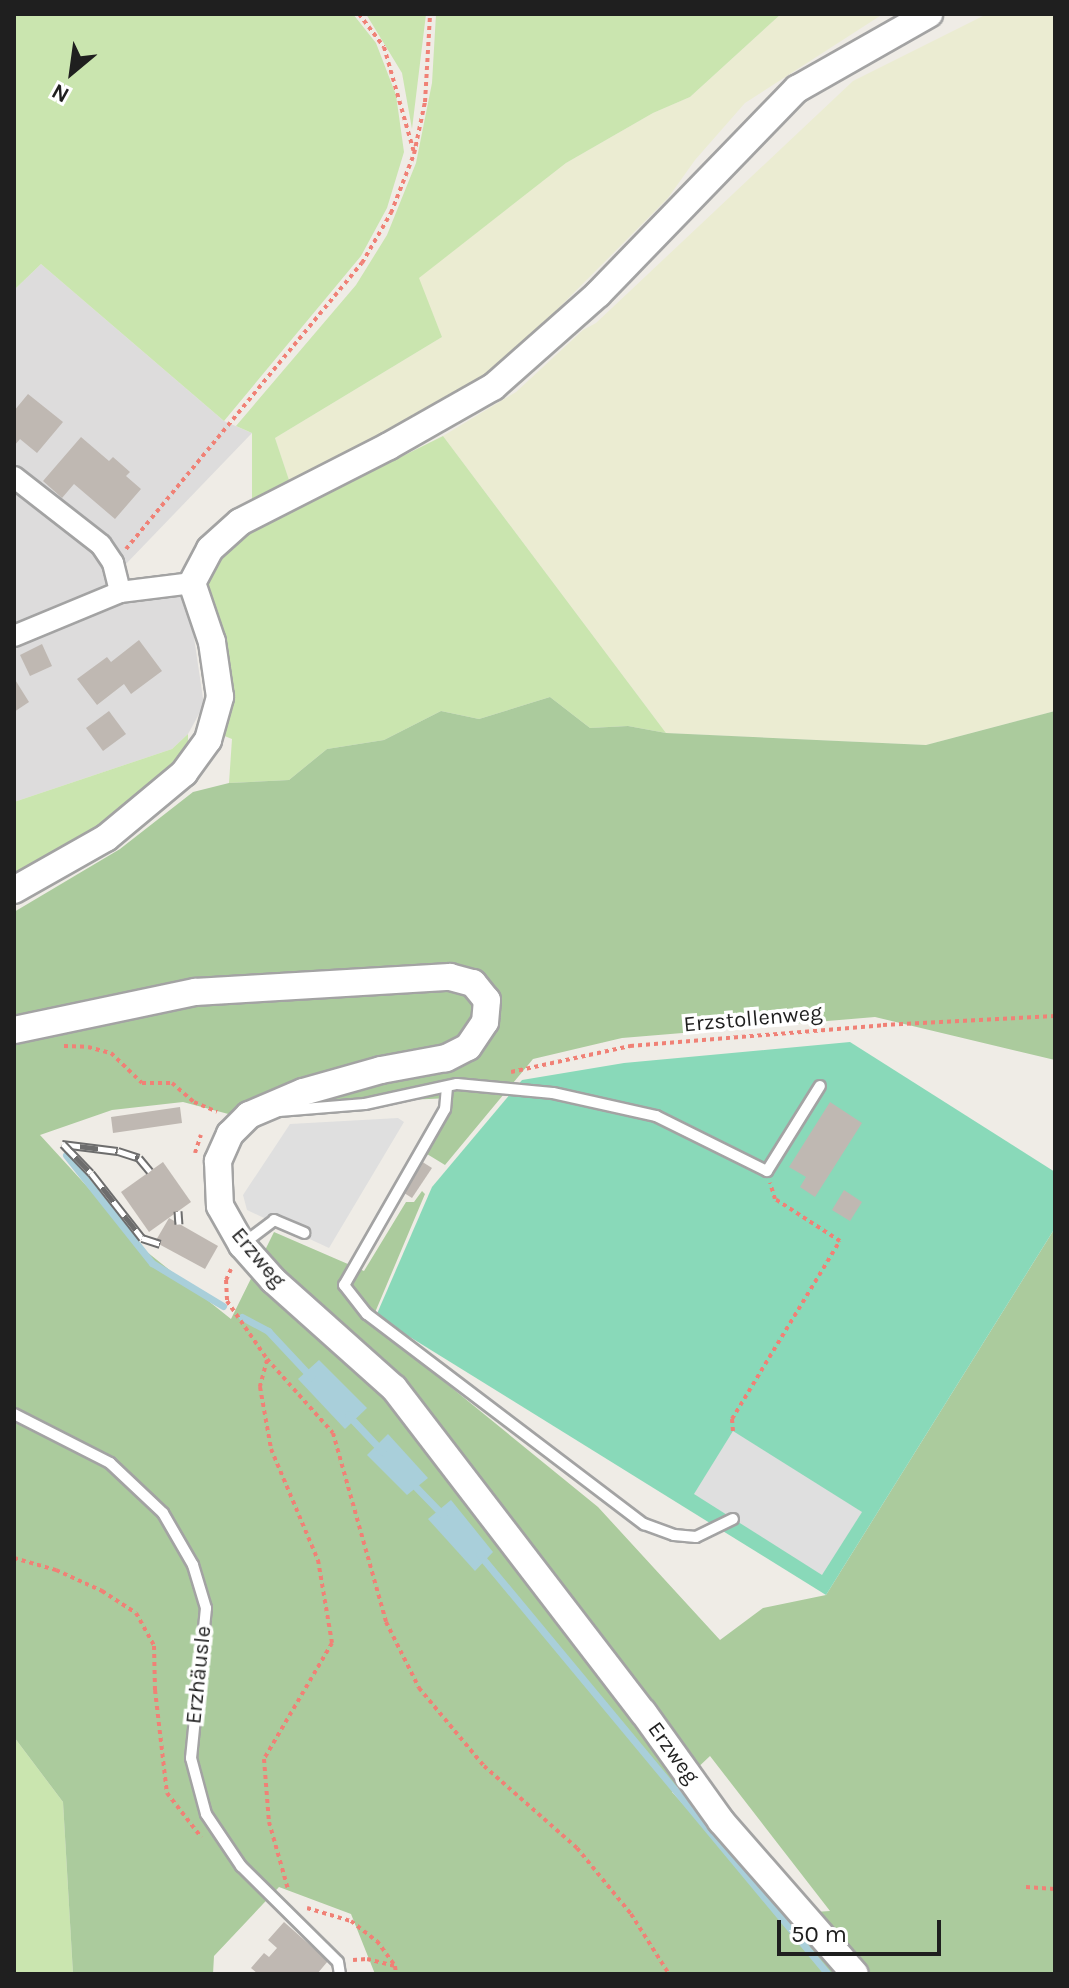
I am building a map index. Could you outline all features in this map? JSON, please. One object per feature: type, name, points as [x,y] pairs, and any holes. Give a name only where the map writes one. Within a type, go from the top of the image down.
[{"type":"street","points":[[14,890],[106,838],[184,773],[208,740],[220,697],[212,642],[192,583],[210,549],[240,522],[389,446],[493,387],[598,294],[797,89],[929,14]]},
{"type":"street","points":[[14,477],[101,545],[113,563],[120,592]]},
{"type":"street","points":[[14,636],[120,592],[192,583]]},
{"type":"street","name":"Erzweg","points":[[14,1030],[195,992],[450,977],[473,983],[487,1000],[485,1022],[468,1047],[446,1058],[381,1070],[303,1092],[249,1115],[230,1134],[218,1161],[220,1206],[242,1245],[273,1280],[394,1388],[643,1712],[721,1821],[855,1974]]},
{"type":"lane","points":[[261,1111],[292,1112],[365,1104],[457,1084],[553,1093],[656,1116],[767,1171],[820,1086]]},
{"type":"lane","points":[[447,1087],[445,1109],[344,1285],[367,1314],[644,1524],[674,1535],[696,1537],[733,1519]]},
{"type":"lane","points":[[242,1245],[274,1220],[304,1233]]},
{"type":"lane","name":"Erzhäusle","points":[[14,1414],[110,1463],[163,1513],[193,1565],[206,1608],[191,1758],[206,1814],[241,1866],[338,1962]]},
{"type":"lane","points":[[338,1962],[340,1974]]},
{"type":"path","points":[[359,14],[384,47],[401,98],[414,154]]},
{"type":"path","points":[[113,563],[208,454],[362,263],[391,213],[414,154],[425,102],[430,14]]},
{"type":"path","name":"Erzstollenweg","points":[[501,1075],[630,1046],[883,1025],[1055,1016]]},
{"type":"path","points":[[54,1045],[88,1047],[111,1053],[142,1083],[172,1083],[194,1102],[214,1112]]},
{"type":"path","points":[[733,1431],[732,1419],[840,1241],[775,1199],[767,1171]]},
{"type":"path","points":[[242,1245],[226,1280],[227,1301],[267,1359],[333,1433],[386,1622],[419,1688],[484,1766],[577,1848],[631,1914],[669,1974]]},
{"type":"path","points":[[267,1359],[260,1387],[271,1449],[318,1560],[332,1643],[264,1759],[269,1822],[292,1903]]},
{"type":"path","points":[[14,1558],[56,1570],[102,1591],[136,1613],[154,1646],[155,1690],[167,1793],[198,1835],[209,1843]]},
{"type":"path","points":[[1026,1887],[1055,1889]]},
{"type":"path","points":[[307,1907],[351,1921],[377,1941],[395,1966],[396,1974]]},
{"type":"path","points":[[338,1962],[367,1959],[395,1966]]},
{"type":"shaded area","points":[[41,264],[224,421],[252,433],[124,566],[126,599],[187,590],[204,705],[188,734],[172,749],[14,802],[14,290]]},
{"type":"shaded area","points":[[398,1118],[404,1122],[329,1248],[247,1210],[243,1195],[290,1124]]},
{"type":"shaded area","points":[[733,1431],[862,1512],[822,1575],[694,1494]]},
{"type":"green space","points":[[14,14],[353,14],[376,43],[396,95],[404,152],[387,208],[361,256],[224,421],[41,264],[14,290]]},
{"type":"green space","points":[[366,14],[426,14],[412,129],[402,73]]},
{"type":"green space","points":[[436,14],[781,14],[690,97],[653,113],[566,163],[419,278],[442,337],[275,438],[290,483],[252,506],[252,433],[236,426],[356,285],[387,235],[416,163],[432,83]]},
{"type":"green space","points":[[781,14],[883,14],[745,103],[695,160],[668,198],[506,361],[425,418],[290,483],[275,438],[442,337],[418,278],[566,163],[653,113],[690,97]]},
{"type":"green space","points":[[987,14],[1055,14],[1055,711],[926,745],[666,733],[443,436],[516,392],[583,330],[596,323],[853,81]]},
{"type":"green space","points":[[443,436],[666,733],[628,726],[590,728],[550,697],[479,719],[441,711],[384,740],[327,749],[289,780],[229,783],[232,739],[222,735],[232,688],[207,591],[209,571],[232,541]]},
{"type":"green space","points":[[550,697],[590,728],[628,726],[666,733],[926,745],[1055,711],[1055,1060],[875,1017],[622,1038],[533,1059],[445,1165],[427,1154],[451,1108],[451,1098],[318,1104],[236,1116],[183,1102],[112,1110],[40,1135],[147,1252],[231,1319],[274,1232],[364,1271],[406,1202],[414,1202],[422,1191],[425,1194],[371,1322],[598,1507],[720,1640],[763,1608],[826,1595],[1055,1228],[1055,1974],[375,1974],[351,1914],[279,1887],[214,1956],[213,1974],[73,1974],[63,1802],[14,1737],[14,912],[120,849],[193,792],[229,783],[289,780],[327,749],[384,740],[441,711],[479,719]],"holes":[[[710,1756],[830,1911],[784,1914],[672,1792]]]},
{"type":"green space","points":[[188,734],[188,751],[171,771],[90,836],[14,880],[14,802],[172,749]]},
{"type":"green space","points":[[850,1042],[1055,1172],[1055,1228],[826,1595],[376,1316],[432,1187],[522,1080],[624,1063]]},
{"type":"green space","points":[[14,1737],[63,1802],[73,1974],[14,1974]]},
{"type":"water","points":[[319,1360],[367,1408],[345,1429],[298,1379]]},
{"type":"water","points":[[388,1434],[428,1478],[407,1495],[367,1455]]},
{"type":"water","points":[[451,1500],[493,1552],[475,1571],[428,1519]]},
{"type":"building","points":[[28,394],[63,422],[37,453],[20,439],[14,446],[14,411]]},
{"type":"building","points":[[81,437],[109,461],[113,457],[130,472],[126,476],[141,489],[115,519],[74,484],[62,498],[43,481]]},
{"type":"building","points":[[139,640],[162,671],[131,694],[124,684],[97,705],[77,679],[107,657],[111,662]]},
{"type":"building","points":[[42,644],[52,666],[30,676],[20,655]]},
{"type":"building","points":[[14,678],[29,702],[14,712]]},
{"type":"building","points":[[109,711],[126,734],[103,751],[86,728]]},
{"type":"building","points":[[830,1102],[862,1123],[815,1197],[800,1187],[806,1177],[789,1167]]},
{"type":"building","points":[[180,1107],[182,1123],[113,1133],[111,1117]]},
{"type":"building","points":[[421,1161],[432,1168],[412,1198],[401,1191]]},
{"type":"building","points":[[163,1162],[191,1202],[149,1232],[121,1192]]},
{"type":"building","points":[[844,1190],[862,1202],[850,1221],[832,1210]]},
{"type":"building","points":[[169,1218],[218,1246],[205,1269],[155,1242]]},
{"type":"building","points":[[284,1922],[328,1961],[317,1974],[258,1974],[251,1968],[264,1953],[269,1957],[277,1948],[268,1940]]},
{"type":"waterway","points":[[66,1155],[152,1263],[223,1306]]},
{"type":"waterway","points":[[242,1317],[268,1331],[311,1377]]},
{"type":"waterway","points":[[348,1415],[383,1452]]},
{"type":"waterway","points":[[411,1482],[444,1516]]},
{"type":"waterway","points":[[479,1554],[828,1974]]},
{"type":"railway","points":[[62,1144],[118,1151],[139,1158],[150,1171]]},
{"type":"railway","points":[[63,1144],[91,1173],[142,1238],[160,1244]]},
{"type":"railway","points":[[178,1211],[179,1224]]}]
